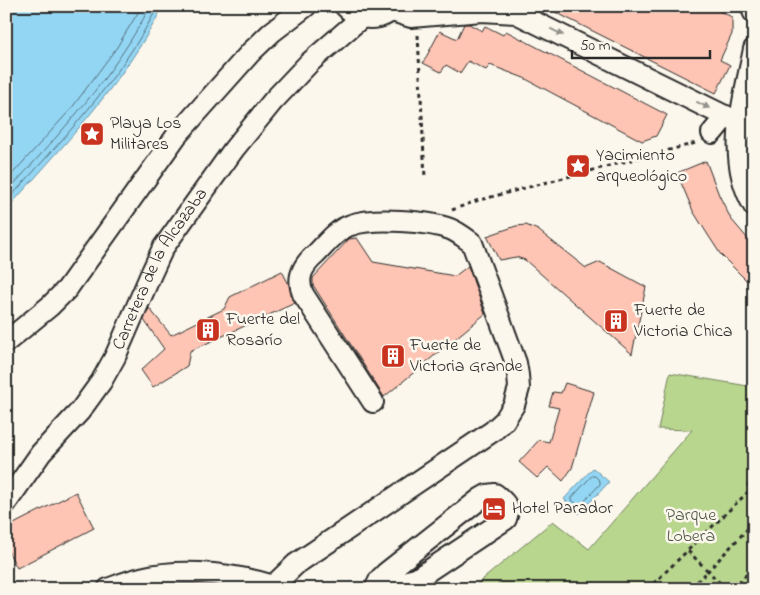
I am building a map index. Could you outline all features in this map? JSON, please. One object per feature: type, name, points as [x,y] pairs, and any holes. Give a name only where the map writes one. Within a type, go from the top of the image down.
[{"type":"street","points":[[6,342],[50,306],[67,289],[177,135],[251,52],[272,32],[306,6]]},
{"type":"street","points":[[751,6],[754,13]]},
{"type":"street","points":[[351,10],[377,18],[394,9],[411,17],[482,11],[516,13],[739,122]]},
{"type":"street","name":"Carretera de la Alcazaba","points":[[6,503],[41,453],[80,411],[101,382],[115,357],[163,248],[185,216],[252,124],[272,100],[329,45],[351,10]]},
{"type":"street","points":[[754,50],[739,122],[738,149],[744,184],[754,206]]},
{"type":"street","points":[[709,136],[739,122]]},
{"type":"street","points":[[108,589],[140,578],[165,574],[194,573],[224,575],[275,587],[296,564],[493,431],[504,421],[514,405],[519,388],[516,363],[472,243],[450,229],[417,222],[366,221],[350,225],[338,232],[303,267],[300,281],[303,294],[373,402]]},
{"type":"street","points":[[487,494],[495,494],[507,504],[509,512],[506,519],[425,574],[416,579],[375,589],[380,579],[386,573],[487,494]]},
{"type":"path","points":[[417,38],[425,178]]},
{"type":"path","points":[[449,211],[476,201],[709,136]]},
{"type":"path","points":[[648,589],[752,490],[748,484],[754,480]]},
{"type":"path","points":[[690,589],[754,522]]},
{"type":"path","points":[[688,551],[726,589]]},
{"type":"path","points":[[734,589],[754,566]]},
{"type":"green space","name":"Parque Lobera","points":[[670,373],[754,387],[754,589],[471,589],[553,521],[589,549],[692,430],[658,429]]},
{"type":"water","points":[[6,6],[163,6],[130,61],[111,88],[70,138],[6,210]]},
{"type":"water","points":[[593,468],[609,482],[579,514],[564,499]]},
{"type":"building","points":[[543,6],[721,6],[719,11],[732,17],[732,34],[720,60],[730,65],[716,93]]},
{"type":"building","points":[[464,24],[469,24],[482,31],[485,26],[503,35],[506,31],[667,115],[656,136],[642,141],[524,78],[490,65],[486,70],[468,61],[460,73],[446,65],[441,72],[423,63],[440,31],[457,39]]},
{"type":"building","points":[[706,161],[719,195],[731,219],[754,246],[754,288],[721,255],[693,211],[677,173]]},
{"type":"building","name":"Fuerte de Victoria Chica","points":[[526,225],[538,230],[586,268],[600,262],[646,287],[632,354],[525,260],[516,257],[499,260],[487,236],[516,226]]},
{"type":"building","name":"Fuerte de Victoria Grande","points":[[357,238],[373,262],[455,276],[468,266],[485,314],[384,397],[313,285],[313,278],[349,239]]},
{"type":"building","name":"Fuerte del Rosarío","points":[[282,271],[295,303],[190,351],[187,366],[153,387],[141,370],[164,349],[144,320],[149,308],[171,335],[224,309],[230,297]]},
{"type":"building","points":[[565,383],[594,392],[572,468],[563,481],[548,467],[537,478],[519,462],[539,440],[549,442],[559,408],[549,406],[553,392],[561,393]]},
{"type":"building","points":[[76,492],[94,528],[17,568],[6,547],[6,528]]},
{"type":"place","name":"Playa Los Militares","points":[[92,134]]},
{"type":"place","name":"Yacimiento arqueológico","points":[[578,166]]},
{"type":"place","name":"Fuerte de Victoria Chica","points":[[616,321]]},
{"type":"place","name":"Fuerte del Rosarío","points":[[208,330]]},
{"type":"place","name":"Fuerte de Victoria Grande","points":[[393,356]]},
{"type":"place","name":"Hotel Parador","points":[[494,509]]}]
